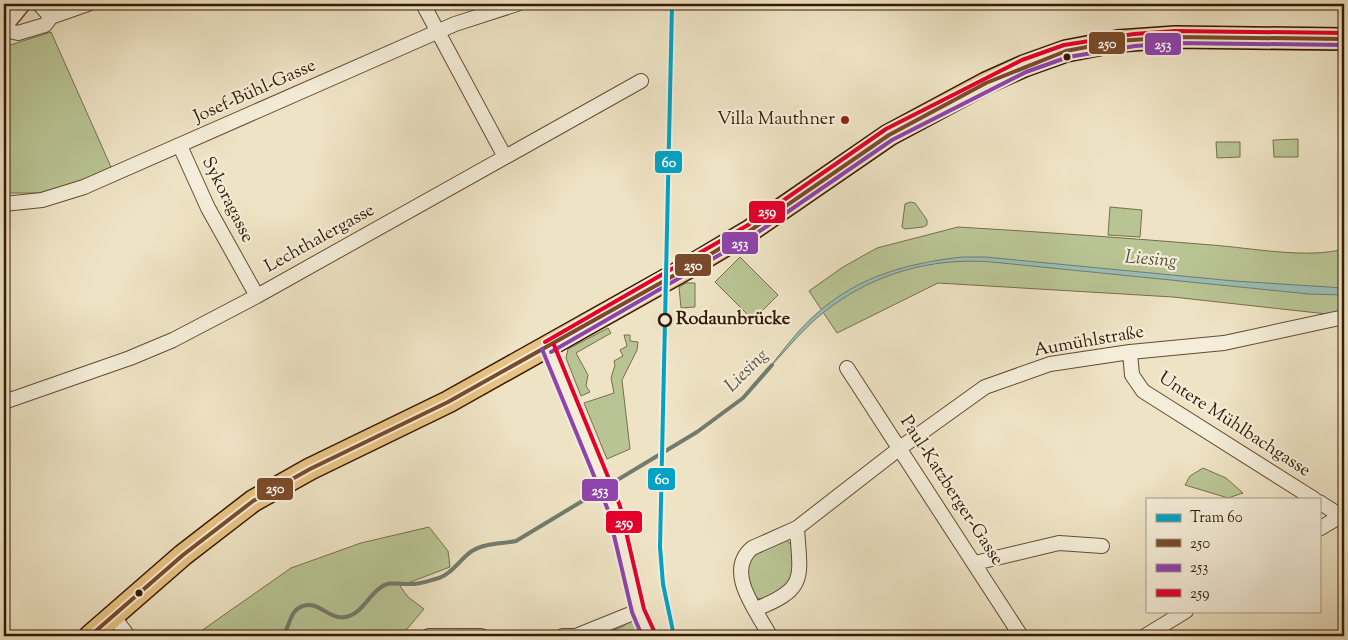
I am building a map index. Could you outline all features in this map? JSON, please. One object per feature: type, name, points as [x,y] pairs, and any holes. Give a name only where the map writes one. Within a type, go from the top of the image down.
[{"type":"main road","points":[[90,636],[197,544],[254,501],[310,469],[448,402],[548,347],[744,235],[889,135],[1024,66],[1066,51],[1134,40],[1175,38],[1344,39]]},
{"type":"street","points":[[22,4],[4,28],[18,33],[45,25],[51,17],[88,4]]},
{"type":"street","points":[[39,4],[51,17]]},
{"type":"street","points":[[423,4],[505,157]]},
{"type":"street","name":"Josef-Bühl-Gasse","points":[[4,204],[42,200],[84,187],[438,32],[517,4]]},
{"type":"street","name":"Lechthalergasse","points":[[4,402],[164,344],[257,296],[641,81]]},
{"type":"street","name":"Sykoragasse","points":[[180,146],[208,208],[257,296]]},
{"type":"street","name":"Aumühlstraße","points":[[770,636],[740,576],[741,560],[752,548],[796,528],[900,448],[985,387],[1050,364],[1130,352],[1224,343],[1344,317]]},
{"type":"street","points":[[548,347],[614,508],[638,611],[649,636]]},
{"type":"street","name":"Untere Mühlbachgasse","points":[[1130,352],[1132,375],[1143,391],[1312,498]]},
{"type":"street","name":"Paul-Katzberger-Gasse","points":[[847,368],[976,563],[1021,636]]},
{"type":"street","name":"Untere Mühlbachgasse","points":[[1320,503],[1343,515]]},
{"type":"street","points":[[1320,528],[1343,515]]},
{"type":"street","points":[[756,609],[780,599],[790,592],[797,583],[800,569],[796,528]]},
{"type":"street","points":[[976,563],[1059,543],[1102,546]]},
{"type":"street","points":[[563,636],[576,636],[638,611]]},
{"type":"street","points":[[1145,636],[1184,612]]},
{"type":"street","points":[[114,616],[128,636]]},
{"type":"street","points":[[429,636],[481,636]]},
{"type":"green space","points":[[51,32],[111,167],[75,183],[39,193],[4,193],[4,47]]},
{"type":"green space","points":[[1298,139],[1298,157],[1274,157],[1273,140]]},
{"type":"green space","points":[[1216,142],[1240,142],[1240,157],[1217,158]]},
{"type":"green space","points":[[915,203],[927,220],[927,225],[905,229],[902,227],[905,204]]},
{"type":"green space","points":[[1110,207],[1142,210],[1140,237],[1108,235]]},
{"type":"green space","points":[[958,227],[1148,240],[1296,253],[1329,252],[1344,249],[1344,311],[1327,314],[1173,297],[938,283],[837,333],[809,291],[843,267],[877,248]]},
{"type":"green space","points":[[740,257],[778,295],[753,320],[715,282]]},
{"type":"green space","points":[[686,283],[695,283],[695,307],[681,308],[679,287]]},
{"type":"green space","points":[[608,328],[611,333],[576,353],[588,375],[586,386],[590,392],[581,396],[566,358],[568,349]]},
{"type":"green space","points":[[624,335],[630,335],[630,341],[638,342],[637,350],[622,380],[630,449],[607,459],[584,403],[614,393],[611,378],[615,365],[614,361],[623,356],[620,350],[627,346]]},
{"type":"green space","points":[[1203,468],[1226,478],[1243,493],[1228,498],[1185,485],[1190,476]]},
{"type":"green space","points":[[429,527],[448,551],[450,567],[400,586],[408,597],[424,609],[401,636],[194,636],[291,568],[361,543]]},
{"type":"green space","points":[[786,540],[792,545],[793,574],[791,580],[781,590],[762,600],[755,597],[746,578],[750,557]]},
{"type":"green space","points":[[629,618],[634,622],[640,636],[599,636],[624,626]]},
{"type":"water","name":"Liesing","points":[[963,257],[985,257],[1234,281],[1344,288],[1344,295],[1309,294],[992,262],[947,262],[903,271],[862,287],[824,312],[770,367],[791,340],[815,315],[849,290],[866,281],[903,268]]},
{"type":"waterway","name":"Liesing","points":[[282,636],[292,615],[298,608],[308,605],[314,606],[334,616],[345,617],[360,609],[375,592],[388,584],[416,584],[439,578],[448,573],[477,548],[516,541],[697,432],[743,398],[772,365]]},
{"type":"tram line","name":"60","points":[[672,4],[660,547],[663,584],[674,636]]},
{"type":"transit line","name":"259","points":[[545,342],[748,225],[886,129],[1022,60],[1064,45],[1134,34],[1175,31],[1344,33]]},
{"type":"transit line","name":"250","points":[[90,636],[183,555],[253,501],[310,469],[448,402],[689,267],[751,230],[889,135],[986,83],[1066,51],[1118,41],[1175,37],[1344,39]]},
{"type":"transit line","name":"253","points":[[551,352],[754,235],[892,140],[1026,72],[1068,57],[1135,46],[1175,43],[1344,45]]},
{"type":"transit line","name":"259","points":[[554,345],[620,506],[644,609],[655,633]]},
{"type":"transit line","name":"253","points":[[542,349],[608,510],[632,612],[642,636]]},
{"type":"place","name":"Villa Mauthner","points":[[845,120]]},
{"type":"place","name":"Rodaunbrücke","points":[[665,320]]}]
